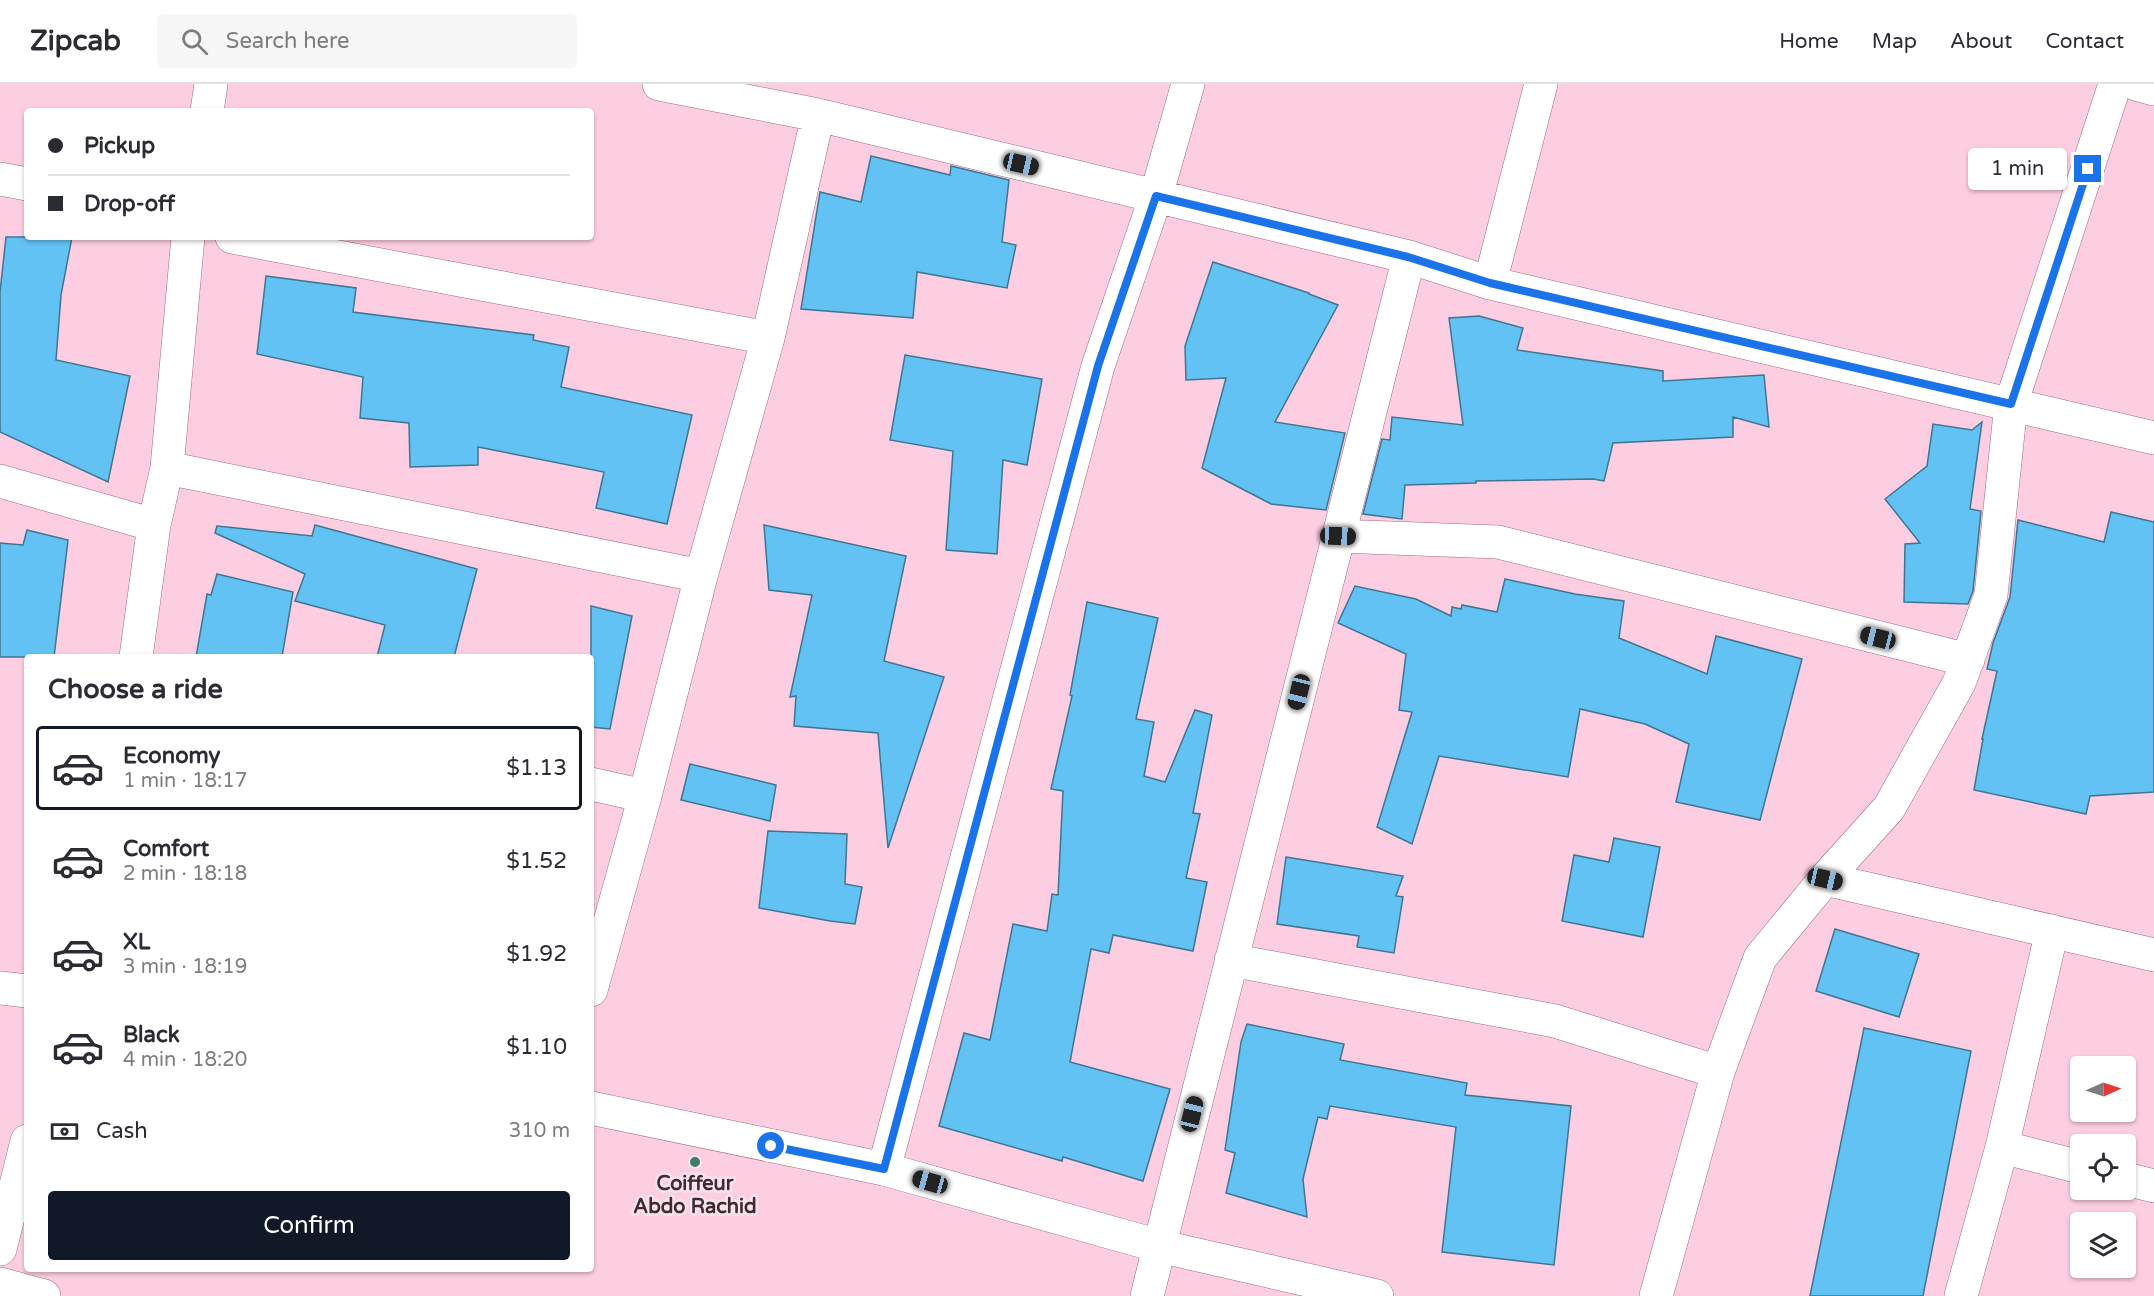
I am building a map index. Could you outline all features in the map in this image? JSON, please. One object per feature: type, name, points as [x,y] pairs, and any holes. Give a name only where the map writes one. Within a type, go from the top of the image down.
[{"type":"street","points":[[207,108],[211,84]]},
{"type":"street","points":[[659,84],[818,115],[1408,257],[1490,283],[2154,438]]},
{"type":"street","points":[[884,1169],[1098,366],[1156,196],[1188,84]]},
{"type":"street","points":[[1490,283],[1542,84]]},
{"type":"street","points":[[1656,1296],[1718,1072],[1760,958],[1825,879],[1889,808],[1959,683],[1968,660],[1991,596],[2011,404],[2115,84]]},
{"type":"street","points":[[2136,84],[2154,89]]},
{"type":"street","points":[[594,979],[768,338],[818,115]]},
{"type":"street","points":[[0,179],[24,183]]},
{"type":"street","points":[[136,654],[154,525],[166,468],[188,240]]},
{"type":"street","points":[[248,240],[768,338]]},
{"type":"street","points":[[1147,1296],[1408,257]]},
{"type":"street","points":[[166,468],[702,576]]},
{"type":"street","points":[[0,482],[154,525]]},
{"type":"street","points":[[1338,536],[1498,542],[1968,660]]},
{"type":"street","points":[[594,785],[645,796]]},
{"type":"street","points":[[1825,879],[2154,955]]},
{"type":"street","points":[[1961,1296],[2002,1147],[2052,931]]},
{"type":"street","points":[[1231,960],[1555,1021],[1718,1072]]},
{"type":"street","points":[[0,988],[24,991]]},
{"type":"street","points":[[594,1109],[884,1169],[1159,1246],[1377,1296]]},
{"type":"street","points":[[2002,1147],[2070,1164]]},
{"type":"street","points":[[0,1249],[24,1153]]},
{"type":"street","points":[[2136,1182],[2154,1186]]},
{"type":"street","points":[[0,1284],[44,1296]]},
{"type":"building","points":[[871,156],[950,175],[951,166],[1009,180],[1002,242],[1016,245],[1007,288],[917,272],[913,318],[801,309],[820,192],[861,202]]},
{"type":"building","points":[[6,237],[24,237],[24,240],[71,240],[61,295],[56,360],[130,376],[108,482],[0,432],[0,292]]},
{"type":"building","points":[[1213,262],[1309,293],[1338,305],[1275,422],[1345,433],[1326,510],[1271,504],[1202,468],[1226,378],[1186,380],[1185,346]]},
{"type":"building","points":[[266,276],[356,288],[353,312],[534,335],[533,340],[569,347],[561,387],[692,415],[667,524],[596,508],[604,472],[478,447],[478,465],[410,467],[409,423],[360,418],[363,377],[257,354]]},
{"type":"building","points":[[1479,316],[1523,328],[1517,350],[1663,371],[1663,381],[1764,375],[1769,427],[1733,417],[1733,437],[1613,443],[1604,481],[1593,479],[1476,481],[1476,483],[1405,485],[1402,519],[1363,514],[1382,439],[1390,440],[1392,417],[1463,425],[1449,318]]},
{"type":"building","points":[[905,355],[1042,379],[1027,465],[1003,460],[997,554],[946,550],[953,451],[890,440]]},
{"type":"building","points":[[1982,422],[1970,509],[1981,511],[1973,591],[1968,604],[1904,602],[1905,544],[1920,543],[1885,499],[1927,466],[1933,424],[1972,430]]},
{"type":"building","points":[[2111,512],[2154,522],[2154,792],[2090,796],[2086,814],[1974,790],[1982,739],[1997,671],[1987,669],[1993,643],[2010,597],[2018,520],[2104,542]]},
{"type":"building","points":[[315,525],[477,569],[455,654],[378,654],[385,625],[295,601],[305,574],[215,533],[217,526],[312,536]]},
{"type":"building","points":[[764,525],[906,556],[884,661],[944,677],[888,848],[878,733],[794,726],[796,696],[790,697],[812,595],[769,590]]},
{"type":"building","points":[[27,530],[68,540],[54,654],[0,657],[0,543],[23,545]]},
{"type":"building","points":[[217,574],[293,592],[283,654],[197,654],[207,594],[211,595]]},
{"type":"building","points":[[1505,579],[1575,594],[1624,601],[1619,638],[1707,674],[1716,636],[1802,659],[1760,820],[1676,802],[1689,744],[1645,724],[1580,709],[1568,777],[1439,756],[1412,844],[1377,827],[1412,712],[1399,710],[1406,654],[1338,623],[1355,586],[1416,599],[1451,616],[1452,607],[1461,609],[1462,605],[1497,612]]},
{"type":"building","points":[[1087,602],[1158,618],[1136,719],[1154,722],[1144,776],[1165,782],[1195,710],[1212,715],[1193,813],[1200,814],[1186,878],[1207,882],[1193,951],[1113,935],[1109,953],[1091,949],[1070,1062],[1170,1089],[1143,1181],[1063,1157],[1062,1161],[939,1126],[964,1033],[990,1040],[1013,924],[1047,931],[1052,894],[1058,895],[1063,791],[1051,789],[1072,696],[1070,695]]},
{"type":"building","points":[[591,606],[632,616],[610,729],[594,727],[594,654],[591,654]]},
{"type":"building","points":[[690,764],[776,785],[770,821],[681,800]]},
{"type":"building","points":[[768,831],[847,834],[845,884],[862,887],[855,924],[759,908]]},
{"type":"building","points":[[1614,838],[1660,847],[1643,937],[1562,921],[1574,855],[1609,862]]},
{"type":"building","points":[[1286,857],[1403,876],[1396,896],[1403,897],[1394,953],[1357,947],[1359,936],[1277,924]]},
{"type":"building","points":[[1835,929],[1919,954],[1899,1017],[1816,991]]},
{"type":"building","points":[[1247,1024],[1344,1044],[1340,1060],[1467,1083],[1465,1095],[1571,1106],[1554,1265],[1442,1252],[1456,1127],[1330,1106],[1327,1119],[1318,1117],[1303,1179],[1307,1217],[1226,1193],[1235,1153],[1225,1150],[1241,1042]]},
{"type":"building","points":[[1864,1028],[1971,1051],[1923,1296],[1810,1296]]},
{"type":"place","name":"Coiffeur Abdo Rachid","points":[[695,1162]]},
{"type":"route","points":[[771,1146],[884,1169],[1098,366],[1156,196],[1408,257],[1490,283],[2011,404],[2088,169]]}]
